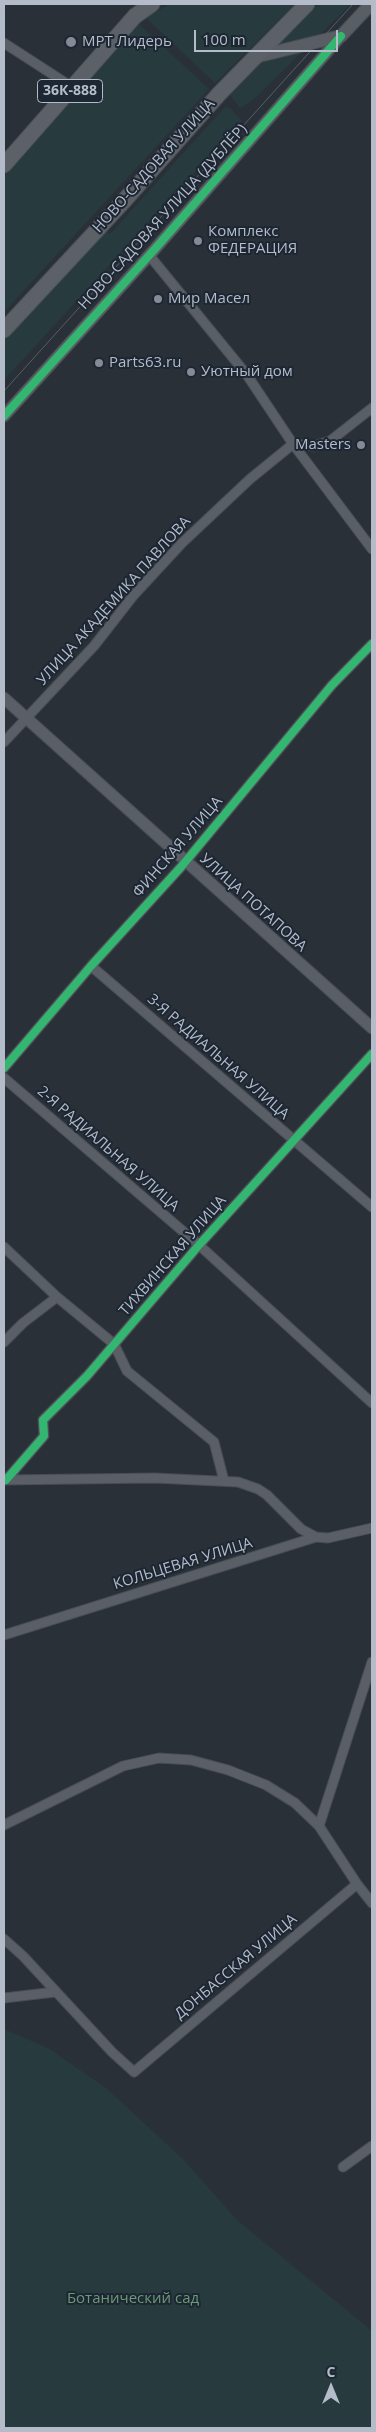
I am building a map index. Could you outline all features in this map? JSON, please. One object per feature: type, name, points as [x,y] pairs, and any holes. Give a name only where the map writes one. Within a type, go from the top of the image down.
[{"type":"main road","points":[[135,16],[146,4]]},
{"type":"main road","name":"36К-888","points":[[4,165],[135,16],[152,4]]},
{"type":"main road","name":"НОВО-САДОВАЯ УЛИЦА (ДУБЛЁР)","points":[[341,36],[371,4]]},
{"type":"main road","name":"НОВО-САДОВАЯ УЛИЦА","points":[[4,330],[123,202],[219,94],[259,56],[302,6]]},
{"type":"main road","points":[[259,56],[341,36]]},
{"type":"street","name":"НОВО-САДОВАЯ УЛИЦА (ДУБЛЁР)","points":[[4,416],[149,255],[341,36]]},
{"type":"street","points":[[4,43],[72,88]]},
{"type":"street","points":[[149,255],[248,375],[293,444],[372,548]]},
{"type":"street","points":[[293,444],[314,446],[330,440],[372,408]]},
{"type":"street","name":"УЛИЦА АКАДЕМИКА ПАВЛОВА","points":[[4,742],[94,646],[134,596],[182,543],[250,479],[293,444]]},
{"type":"street","name":"ФИНСКАЯ УЛИЦА","points":[[4,1068],[91,966],[186,861],[332,686],[372,644]]},
{"type":"street","name":"УЛИЦА ПОТАПОВА","points":[[4,698],[372,1028]]},
{"type":"street","name":"3-Я РАДИАЛЬНАЯ УЛИЦА","points":[[91,966],[372,1207]]},
{"type":"street","name":"ТИХВИНСКАЯ УЛИЦА","points":[[5,1480],[44,1436],[43,1420],[87,1376],[199,1245],[372,1054]]},
{"type":"street","name":"2-Я РАДИАЛЬНАЯ УЛИЦА","points":[[4,1078],[199,1245],[372,1402]]},
{"type":"street","points":[[4,1247],[57,1297],[114,1344],[127,1371],[214,1442],[224,1481]]},
{"type":"street","points":[[4,1342],[24,1323],[57,1297]]},
{"type":"street","points":[[5,1480],[155,1478],[224,1481],[258,1489],[267,1494],[301,1530],[316,1537]]},
{"type":"street","name":"КОЛЬЦЕВАЯ УЛИЦА","points":[[4,1635],[316,1537],[328,1538],[372,1528]]},
{"type":"street","points":[[319,1826],[372,1662]]},
{"type":"street","points":[[4,1825],[123,1766],[159,1758],[190,1760],[228,1770],[266,1785],[295,1802],[319,1826],[356,1884],[372,1903]]},
{"type":"street","name":"ДОНБАССКАЯ УЛИЦА","points":[[55,1992],[112,2052],[134,2072],[356,1884]]},
{"type":"street","points":[[4,1939],[23,1956],[55,1992]]},
{"type":"street","points":[[4,1998],[55,1992]]},
{"type":"street","points":[[343,2167],[372,2146]]},
{"type":"green space","points":[[169,4],[295,4],[215,83],[146,18]]},
{"type":"green space","points":[[318,4],[351,4],[253,100],[240,108],[230,95]]},
{"type":"green space","points":[[139,24],[209,89],[4,312],[4,176]]},
{"type":"green space","points":[[225,107],[230,108],[242,121],[4,380],[4,337],[105,231],[110,234]]},
{"type":"green space","name":"Ботанический сад","points":[[4,2029],[48,2048],[106,2088],[184,2160],[237,2220],[372,2331],[372,2428],[4,2428]]},
{"type":"tram line","points":[[4,391],[353,4]]},
{"type":"cycle path","points":[[4,416],[154,250],[341,36]]},
{"type":"cycle path","points":[[4,1068],[91,966],[181,867],[332,685],[372,644]]},
{"type":"cycle path","points":[[6,1480],[44,1436],[43,1420],[87,1376],[199,1245],[372,1054]]},
{"type":"place","name":"МРТ Лидерь","points":[[71,42]]},
{"type":"place","name":"Комплекс ФЕДЕРАЦИЯ","points":[[198,241]]},
{"type":"place","name":"Мир Масел","points":[[158,299]]},
{"type":"place","name":"Parts63.ru","points":[[99,363]]},
{"type":"place","name":"Уютный дом","points":[[191,372]]},
{"type":"place","name":"Masters","points":[[361,445]]}]
